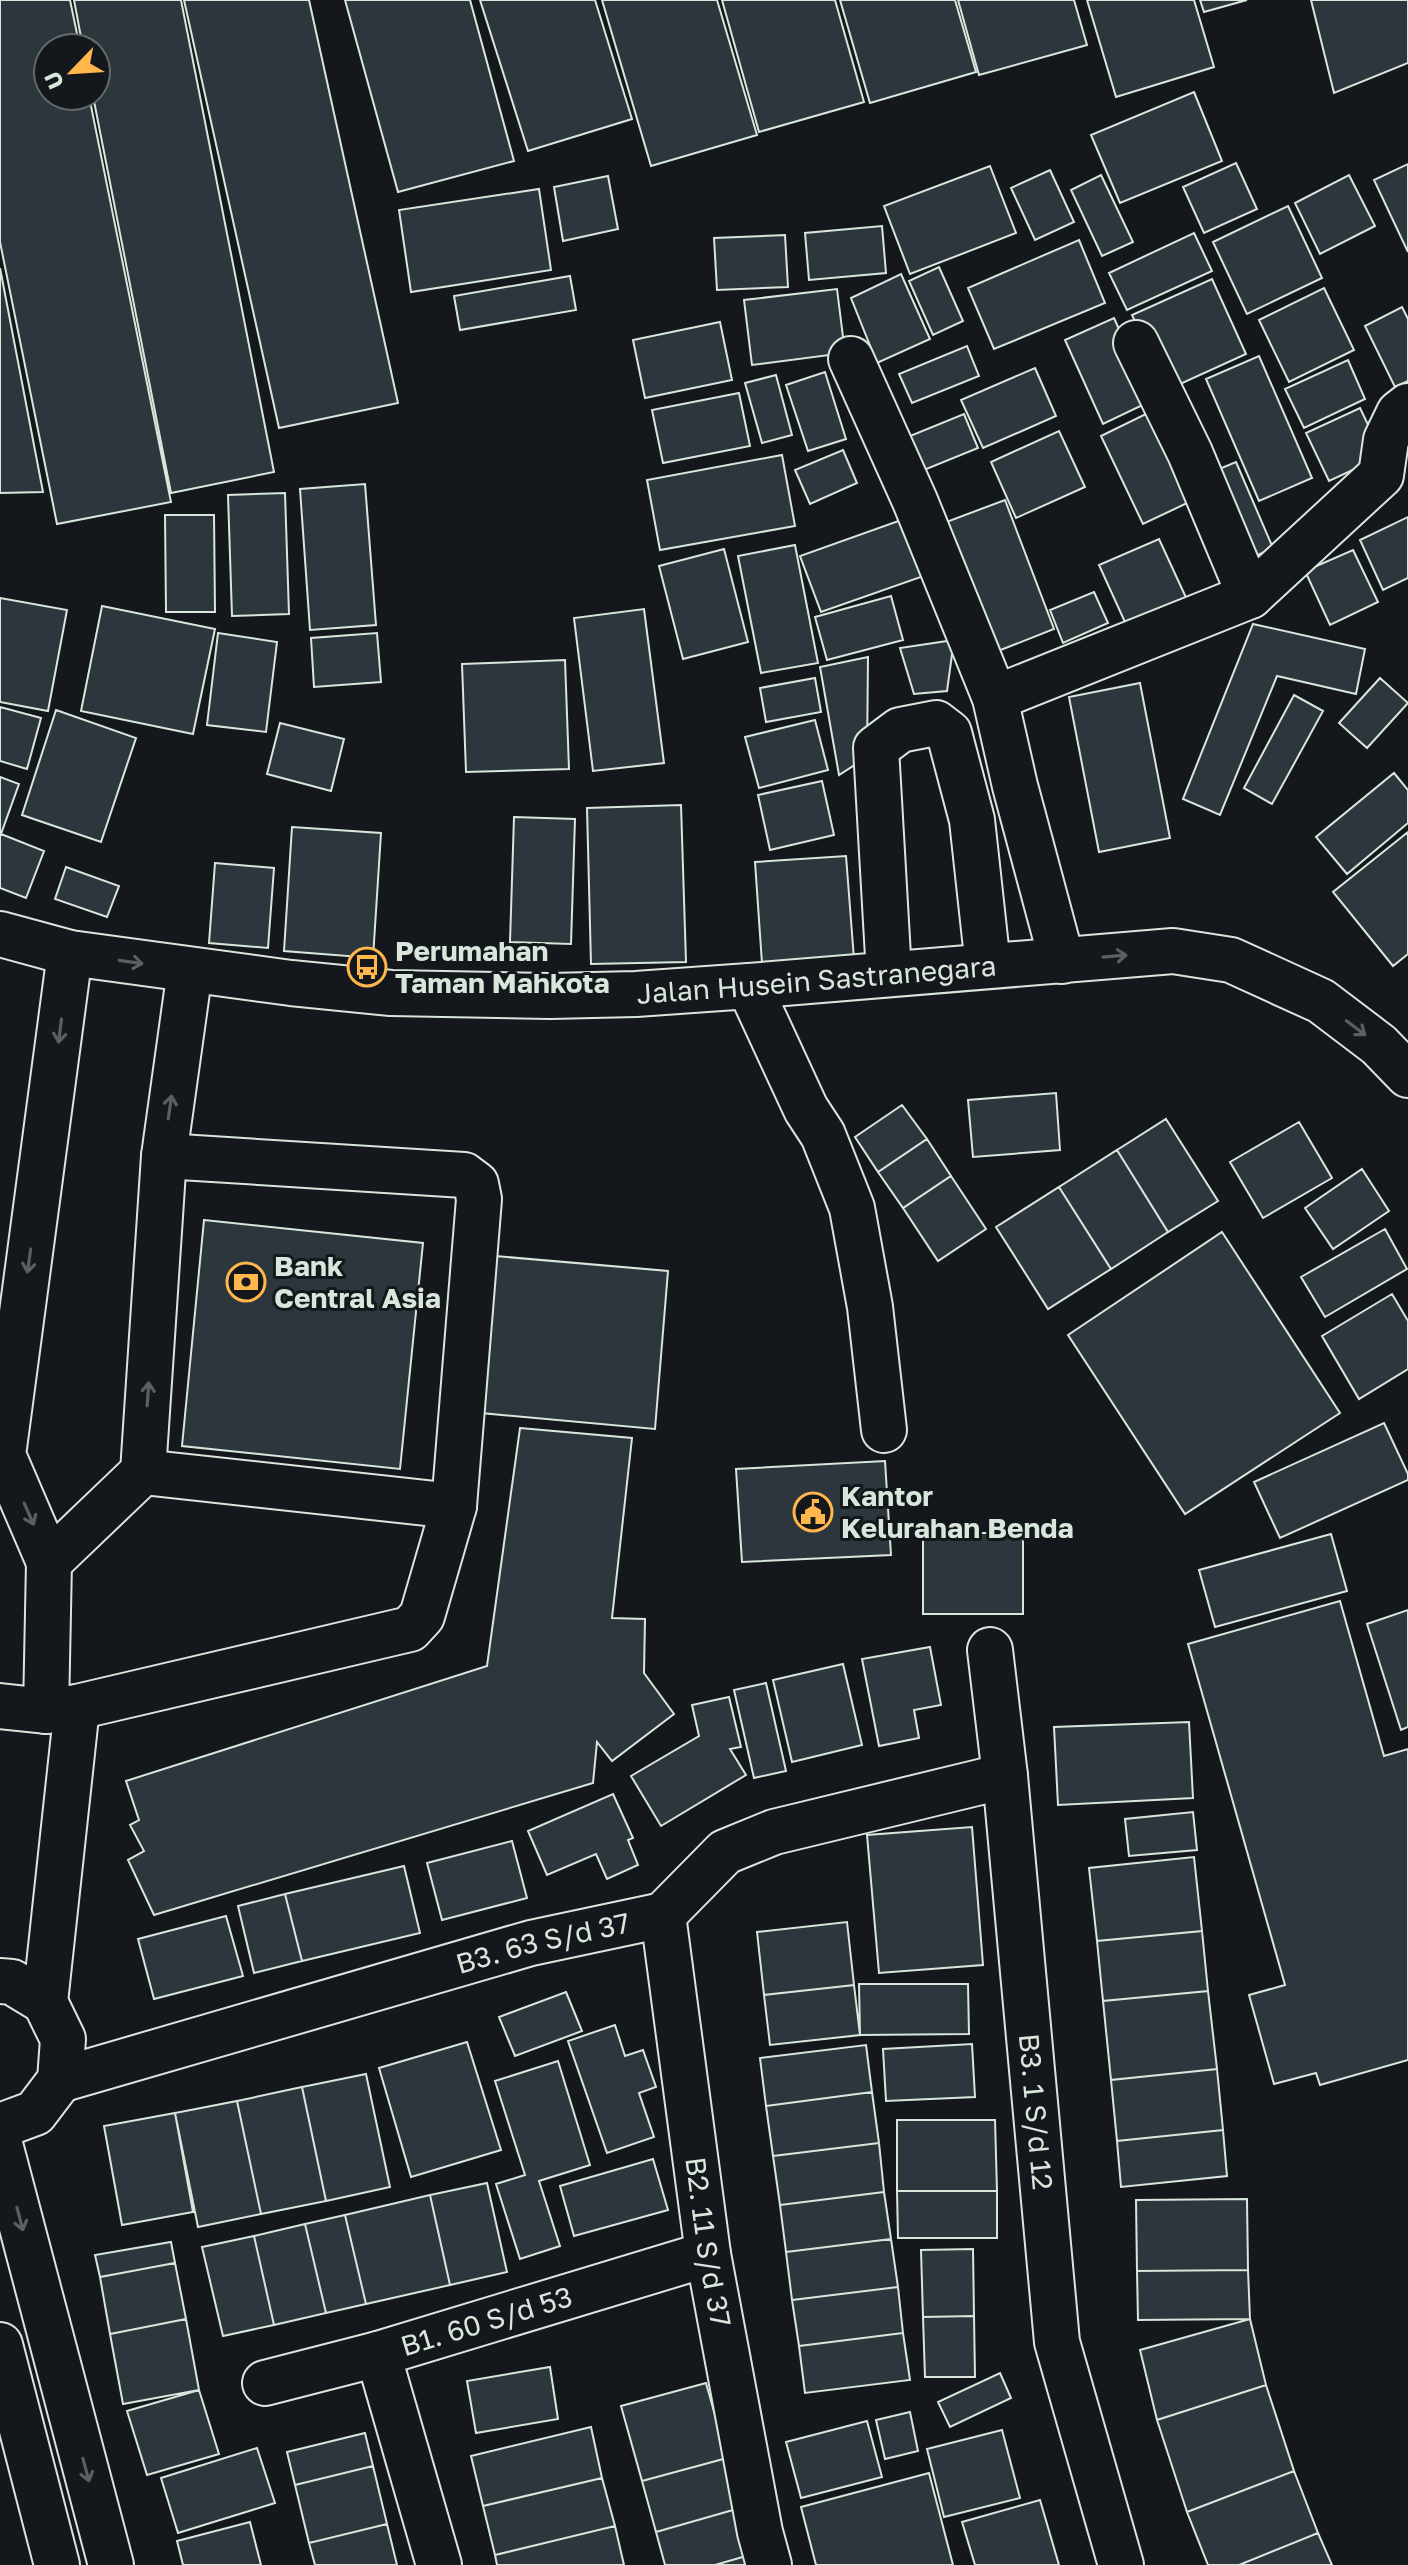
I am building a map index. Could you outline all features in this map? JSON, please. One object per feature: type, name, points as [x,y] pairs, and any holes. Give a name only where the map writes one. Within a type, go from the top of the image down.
[{"type":"street","points":[[1136,343],[1190,453],[1250,596]]},
{"type":"street","points":[[851,359],[915,501],[995,698],[1062,961]]},
{"type":"street","points":[[995,698],[1250,596],[1381,475],[1386,440],[1399,413],[1408,406]]},
{"type":"street","points":[[889,974],[876,748],[900,730],[936,723],[949,733],[972,820],[988,966]]},
{"type":"street","name":"Jalan Husein Sastranegara","points":[[0,934],[70,953],[391,993],[550,996],[749,986],[1173,951],[1231,960],[1321,1001],[1379,1045],[1408,1075]]},
{"type":"street","points":[[0,2126],[35,2113],[60,2080],[63,2039],[45,2002],[62,1709],[49,1562],[1,1455],[70,953]]},
{"type":"street","points":[[49,1562],[143,1472],[164,1156],[190,970]]},
{"type":"street","points":[[749,986],[806,1109],[823,1135],[852,1208],[870,1307],[884,1430]]},
{"type":"street","points":[[0,1717],[0,1706],[62,1709],[410,1629],[422,1616],[454,1506],[479,1199],[476,1184],[464,1175],[164,1156]]},
{"type":"street","points":[[143,1472],[454,1506]]},
{"type":"street","name":"B3. 1 S/d 12","points":[[990,1650],[1005,1776],[1057,2342],[1121,2565]]},
{"type":"street","name":"B3. 63 S/d 37","points":[[60,2080],[531,1943],[663,1915],[725,1852],[774,1832],[1005,1776]]},
{"type":"street","name":"B2. 11 S/d 37","points":[[663,1915],[708,2254],[760,2532],[769,2565]]},
{"type":"street","points":[[0,1981],[12,1982],[45,2002]]},
{"type":"street","points":[[0,2144],[111,2565]]},
{"type":"street","name":"B1. 60 S/d 53","points":[[265,2383],[378,2354],[708,2254]]},
{"type":"street","points":[[0,2345],[57,2565]]},
{"type":"street","points":[[378,2354],[439,2565]]},
{"type":"building","points":[[0,0],[70,0],[77,32],[32,32],[32,112],[92,112],[171,502],[57,524],[0,242]]},
{"type":"building","points":[[74,0],[181,0],[274,472],[171,493],[96,112],[112,112],[112,32],[80,32]]},
{"type":"building","points":[[184,0],[309,0],[398,403],[279,428]]},
{"type":"building","points":[[345,0],[470,0],[514,161],[398,192]]},
{"type":"building","points":[[480,0],[595,0],[632,119],[528,151]]},
{"type":"building","points":[[602,0],[717,0],[757,135],[651,166]]},
{"type":"building","points":[[722,0],[835,0],[864,102],[759,132]]},
{"type":"building","points":[[840,0],[955,0],[976,72],[870,103]]},
{"type":"building","points":[[958,0],[1074,0],[1087,45],[979,75]]},
{"type":"building","points":[[1087,0],[1194,0],[1214,67],[1116,97]]},
{"type":"building","points":[[1200,0],[1247,0],[1204,12]]},
{"type":"building","points":[[1311,0],[1408,0],[1408,63],[1334,93]]},
{"type":"building","points":[[1194,92],[1222,161],[1120,203],[1091,135]]},
{"type":"building","points":[[1236,163],[1257,209],[1204,233],[1183,187]]},
{"type":"building","points":[[1408,164],[1408,252],[1374,180]]},
{"type":"building","points":[[990,166],[1016,233],[910,274],[884,206]]},
{"type":"building","points":[[1050,170],[1074,222],[1035,240],[1011,188]]},
{"type":"building","points":[[1101,175],[1133,242],[1102,256],[1071,190]]},
{"type":"building","points":[[1349,175],[1375,226],[1320,254],[1295,203]]},
{"type":"building","points":[[608,176],[618,229],[563,241],[554,187]]},
{"type":"building","points":[[539,189],[551,270],[411,292],[399,210]]},
{"type":"building","points":[[1288,206],[1322,278],[1247,314],[1213,242]]},
{"type":"building","points":[[882,226],[886,273],[809,280],[805,233]]},
{"type":"building","points":[[1194,233],[1212,271],[1127,310],[1109,273]]},
{"type":"building","points":[[785,235],[788,287],[717,290],[714,238]]},
{"type":"building","points":[[1079,240],[1105,303],[994,349],[968,288]]},
{"type":"building","points":[[939,267],[963,321],[933,335],[909,281]]},
{"type":"building","points":[[0,268],[43,492],[0,493]]},
{"type":"building","points":[[901,274],[930,339],[877,363],[851,298]]},
{"type":"building","points":[[570,276],[576,310],[460,330],[454,296]]},
{"type":"building","points":[[1212,279],[1246,354],[1167,390],[1132,315]]},
{"type":"building","points":[[1324,288],[1354,350],[1289,382],[1259,320]]},
{"type":"building","points":[[837,289],[845,353],[752,365],[744,300]]},
{"type":"building","points":[[1402,307],[1408,319],[1408,381],[1395,387],[1365,326]]},
{"type":"building","points":[[1114,318],[1151,401],[1103,424],[1065,340]]},
{"type":"building","points":[[720,322],[732,380],[645,398],[633,340]]},
{"type":"building","points":[[967,346],[979,376],[912,403],[899,374]]},
{"type":"building","points":[[1259,356],[1312,478],[1259,501],[1206,379]]},
{"type":"building","points":[[1348,360],[1365,399],[1304,428],[1285,389]]},
{"type":"building","points":[[1035,368],[1056,416],[983,448],[961,400]]},
{"type":"building","points":[[825,372],[846,439],[808,451],[786,385]]},
{"type":"building","points":[[776,375],[792,435],[762,443],[745,383]]},
{"type":"building","points":[[739,393],[750,446],[663,463],[652,410]]},
{"type":"building","points":[[1162,406],[1204,495],[1143,524],[1101,436]]},
{"type":"building","points":[[1360,408],[1383,456],[1329,481],[1306,433]]},
{"type":"building","points":[[964,414],[978,448],[924,470],[910,436]]},
{"type":"building","points":[[1059,431],[1085,487],[1016,518],[991,462]]},
{"type":"building","points":[[843,450],[857,483],[810,504],[795,470]]},
{"type":"building","points":[[782,455],[795,526],[660,550],[647,480]]},
{"type":"building","points":[[1236,462],[1273,548],[1245,561],[1207,474]]},
{"type":"building","points":[[365,484],[376,625],[310,630],[300,489]]},
{"type":"building","points":[[285,493],[289,614],[232,616],[228,495]]},
{"type":"building","points":[[1005,500],[1054,629],[983,657],[933,527]]},
{"type":"building","points":[[918,514],[938,571],[821,612],[800,556]]},
{"type":"building","points":[[165,515],[214,515],[215,612],[166,612]]},
{"type":"building","points":[[1408,517],[1408,578],[1383,590],[1360,540]]},
{"type":"building","points":[[1159,539],[1189,604],[1129,631],[1099,565]]},
{"type":"building","points":[[795,545],[818,663],[761,673],[738,556]]},
{"type":"building","points":[[724,549],[748,642],[683,659],[659,566]]},
{"type":"building","points":[[1353,550],[1378,602],[1330,625],[1305,571]]},
{"type":"building","points":[[1094,592],[1108,623],[1063,643],[1050,610]]},
{"type":"building","points":[[891,596],[903,640],[827,660],[815,617]]},
{"type":"building","points":[[0,598],[67,610],[48,711],[0,702]]},
{"type":"building","points":[[102,606],[215,629],[193,734],[81,711]]},
{"type":"building","points":[[644,609],[664,763],[593,771],[574,618]]},
{"type":"building","points":[[1253,624],[1365,649],[1356,694],[1277,676],[1220,815],[1183,799]]},
{"type":"building","points":[[218,633],[277,642],[266,732],[207,725]]},
{"type":"building","points":[[377,633],[381,682],[314,687],[311,638]]},
{"type":"building","points":[[954,640],[947,691],[914,694],[900,648]]},
{"type":"building","points":[[868,657],[867,757],[839,775],[820,667]]},
{"type":"building","points":[[565,660],[569,769],[466,772],[462,664]]},
{"type":"building","points":[[815,678],[821,712],[766,722],[760,688]]},
{"type":"building","points":[[1380,678],[1408,703],[1367,748],[1339,723]]},
{"type":"building","points":[[1140,683],[1170,838],[1099,852],[1069,697]]},
{"type":"building","points":[[1294,695],[1323,711],[1272,804],[1244,788]]},
{"type":"building","points":[[0,707],[41,718],[27,769],[0,761]]},
{"type":"building","points":[[56,710],[136,738],[101,842],[22,815]]},
{"type":"building","points":[[815,720],[828,770],[759,788],[745,737]]},
{"type":"building","points":[[280,723],[344,739],[331,791],[267,774]]},
{"type":"building","points":[[1394,773],[1408,790],[1408,823],[1347,874],[1316,837]]},
{"type":"building","points":[[0,777],[19,784],[1,834],[44,851],[26,898],[0,888]]},
{"type":"building","points":[[822,781],[834,835],[770,850],[758,795]]},
{"type":"building","points":[[681,805],[686,962],[591,964],[587,808]]},
{"type":"building","points":[[514,817],[575,819],[571,944],[510,942]]},
{"type":"building","points":[[292,827],[381,833],[373,958],[284,951]]},
{"type":"building","points":[[1408,832],[1408,954],[1393,966],[1333,892]]},
{"type":"building","points":[[846,856],[855,972],[763,978],[755,862]]},
{"type":"building","points":[[215,863],[274,868],[268,948],[209,943]]},
{"type":"building","points":[[66,867],[119,886],[107,917],[55,899]]},
{"type":"building","points":[[1056,1093],[1060,1150],[973,1157],[968,1100]]},
{"type":"building","points":[[902,1105],[927,1139],[878,1172],[855,1137]]},
{"type":"building","points":[[1166,1119],[1218,1201],[1168,1232],[1117,1150]]},
{"type":"building","points":[[1299,1122],[1332,1178],[1263,1218],[1230,1162]]},
{"type":"building","points":[[927,1139],[951,1176],[903,1208],[878,1172]]},
{"type":"building","points":[[1117,1150],[1168,1232],[1111,1269],[1059,1187]]},
{"type":"building","points":[[1362,1169],[1389,1211],[1333,1249],[1305,1208]]},
{"type":"building","points":[[951,1176],[986,1229],[938,1261],[903,1208]]},
{"type":"building","points":[[1059,1187],[1111,1269],[1048,1309],[996,1227]]},
{"type":"building","points":[[204,1220],[423,1243],[400,1469],[182,1446]]},
{"type":"building","points":[[1385,1229],[1407,1269],[1325,1317],[1301,1277]]},
{"type":"building","points":[[1222,1232],[1340,1413],[1185,1514],[1068,1335]]},
{"type":"building","points":[[495,1256],[668,1271],[655,1429],[481,1413]]},
{"type":"building","points":[[1392,1294],[1408,1321],[1408,1369],[1359,1399],[1322,1336]]},
{"type":"building","points":[[1384,1423],[1408,1480],[1280,1538],[1254,1482]]},
{"type":"building","points":[[520,1428],[632,1438],[612,1618],[645,1619],[644,1673],[674,1714],[612,1761],[597,1742],[593,1783],[154,1915],[128,1860],[144,1851],[130,1825],[139,1820],[126,1781],[487,1666]]},
{"type":"building","name":"Kantor Kelurahan Benda","points":[[885,1461],[891,1555],[742,1562],[736,1469]]},
{"type":"building","points":[[923,1533],[1023,1533],[1023,1614],[923,1614]]},
{"type":"building","points":[[1331,1534],[1347,1591],[1215,1627],[1199,1570]]},
{"type":"building","points":[[1340,1601],[1384,1756],[1408,1749],[1408,2060],[1320,2085],[1316,2073],[1274,2084],[1249,1995],[1285,1985],[1188,1644]]},
{"type":"building","points":[[1408,1610],[1408,1727],[1401,1730],[1367,1624]]},
{"type":"building","points":[[930,1647],[941,1705],[914,1710],[919,1738],[879,1746],[862,1659]]},
{"type":"building","points":[[843,1664],[862,1745],[792,1762],[773,1680]]},
{"type":"building","points":[[766,1683],[786,1771],[754,1778],[734,1690]]},
{"type":"building","points":[[729,1697],[741,1747],[730,1749],[746,1775],[661,1826],[631,1776],[699,1736],[692,1705]]},
{"type":"building","points":[[1189,1722],[1193,1798],[1058,1805],[1054,1727]]},
{"type":"building","points":[[613,1794],[633,1838],[628,1840],[638,1865],[607,1879],[596,1854],[547,1875],[528,1831]]},
{"type":"building","points":[[1193,1812],[1197,1850],[1129,1856],[1125,1819]]},
{"type":"building","points":[[972,1827],[983,1965],[879,1973],[867,1835]]},
{"type":"building","points":[[512,1841],[527,1898],[442,1920],[427,1863]]},
{"type":"building","points":[[1194,1857],[1202,1931],[1097,1941],[1089,1868]]},
{"type":"building","points":[[404,1866],[420,1933],[302,1961],[285,1894]]},
{"type":"building","points":[[285,1894],[302,1961],[254,1973],[238,1906]]},
{"type":"building","points":[[226,1916],[243,1976],[154,1999],[138,1939]]},
{"type":"building","points":[[847,1922],[854,1985],[764,1995],[757,1932]]},
{"type":"building","points":[[1202,1931],[1208,1991],[1103,2001],[1097,1941]]},
{"type":"building","points":[[859,1984],[968,1984],[969,2034],[860,2035]]},
{"type":"building","points":[[854,1985],[860,2035],[770,2045],[764,1995]]},
{"type":"building","points":[[1208,1991],[1217,2069],[1111,2080],[1103,2001]]},
{"type":"building","points":[[566,1992],[582,2031],[515,2056],[499,2017]]},
{"type":"building","points":[[615,2025],[625,2056],[643,2050],[656,2087],[639,2093],[654,2137],[607,2153],[568,2041]]},
{"type":"building","points":[[467,2042],[501,2150],[411,2177],[379,2068]]},
{"type":"building","points":[[972,2044],[975,2097],[886,2101],[883,2049]]},
{"type":"building","points":[[866,2045],[872,2092],[766,2106],[760,2058]]},
{"type":"building","points":[[558,2061],[590,2165],[539,2181],[560,2246],[520,2259],[496,2184],[525,2175],[495,2081]]},
{"type":"building","points":[[1217,2069],[1223,2130],[1117,2141],[1111,2080]]},
{"type":"building","points":[[366,2074],[390,2187],[326,2201],[302,2087]]},
{"type":"building","points":[[302,2087],[326,2201],[261,2214],[237,2101]]},
{"type":"building","points":[[872,2092],[879,2143],[773,2156],[766,2106]]},
{"type":"building","points":[[237,2101],[261,2214],[198,2227],[175,2113]]},
{"type":"building","points":[[175,2113],[193,2212],[122,2225],[104,2126]]},
{"type":"building","points":[[897,2120],[995,2120],[997,2191],[897,2191]]},
{"type":"building","points":[[1223,2130],[1227,2176],[1121,2187],[1117,2141]]},
{"type":"building","points":[[879,2143],[884,2192],[780,2205],[773,2156]]},
{"type":"building","points":[[653,2159],[668,2210],[574,2236],[560,2186]]},
{"type":"building","points":[[487,2183],[507,2272],[450,2285],[430,2195]]},
{"type":"building","points":[[897,2191],[997,2191],[997,2238],[898,2238]]},
{"type":"building","points":[[884,2192],[891,2239],[786,2252],[780,2205]]},
{"type":"building","points":[[430,2195],[450,2285],[366,2304],[345,2215]]},
{"type":"building","points":[[1247,2199],[1248,2270],[1137,2271],[1136,2200]]},
{"type":"building","points":[[345,2215],[366,2304],[326,2313],[305,2224]]},
{"type":"building","points":[[305,2224],[326,2313],[274,2325],[254,2236]]},
{"type":"building","points":[[254,2236],[274,2325],[223,2336],[202,2247]]},
{"type":"building","points":[[891,2239],[898,2287],[792,2300],[786,2252]]},
{"type":"building","points":[[171,2242],[175,2263],[100,2277],[95,2255]]},
{"type":"building","points":[[973,2249],[974,2316],[923,2317],[921,2250]]},
{"type":"building","points":[[175,2263],[186,2319],[110,2334],[100,2277]]},
{"type":"building","points":[[1248,2270],[1250,2319],[1138,2320],[1137,2271]]},
{"type":"building","points":[[898,2287],[903,2333],[799,2346],[792,2300]]},
{"type":"building","points":[[974,2316],[975,2377],[925,2377],[923,2317]]},
{"type":"building","points":[[186,2319],[199,2390],[123,2404],[110,2334]]},
{"type":"building","points":[[1250,2319],[1266,2385],[1157,2420],[1140,2350]]},
{"type":"building","points":[[903,2333],[910,2380],[805,2393],[799,2346]]},
{"type":"building","points":[[550,2367],[558,2419],[476,2433],[467,2381]]},
{"type":"building","points":[[1000,2373],[1011,2398],[950,2427],[938,2402]]},
{"type":"building","points":[[706,2383],[727,2458],[642,2481],[621,2406]]},
{"type":"building","points":[[1266,2385],[1294,2471],[1187,2512],[1157,2420]]},
{"type":"building","points":[[199,2390],[219,2454],[147,2475],[127,2411]]},
{"type":"building","points":[[910,2412],[918,2451],[885,2459],[876,2420]]},
{"type":"building","points":[[867,2421],[882,2477],[801,2498],[786,2442]]},
{"type":"building","points":[[591,2427],[602,2478],[483,2506],[471,2456]]},
{"type":"building","points":[[1002,2430],[1020,2498],[944,2517],[927,2449]]},
{"type":"building","points":[[365,2433],[373,2466],[295,2485],[287,2452]]},
{"type":"building","points":[[257,2448],[275,2503],[178,2533],[161,2478]]},
{"type":"building","points":[[727,2458],[740,2508],[656,2532],[642,2481]]},
{"type":"building","points":[[373,2466],[387,2524],[309,2543],[295,2485]]},
{"type":"building","points":[[1294,2471],[1318,2533],[1239,2565],[1208,2565],[1187,2512]]},
{"type":"building","points":[[929,2473],[953,2565],[816,2565],[801,2507]]},
{"type":"building","points":[[602,2478],[615,2526],[495,2555],[483,2506]]},
{"type":"building","points":[[1040,2500],[1059,2565],[975,2565],[962,2522]]},
{"type":"building","points":[[740,2508],[753,2554],[715,2565],[665,2565],[656,2532]]},
{"type":"building","points":[[250,2522],[261,2565],[183,2565],[177,2541]]},
{"type":"building","points":[[387,2524],[397,2565],[315,2565],[309,2543]]},
{"type":"building","points":[[615,2526],[624,2565],[497,2565],[495,2555]]},
{"type":"building","points":[[1318,2533],[1332,2565],[1239,2565]]},
{"type":"building","points":[[753,2554],[756,2565],[715,2565]]},
{"type":"place","name":"Perumahan Taman Mahkota","points":[[367,967]]},
{"type":"place","name":"Bank Central Asia","points":[[246,1282]]},
{"type":"place","name":"Kantor Kelurahan Benda","points":[[813,1512]]}]
